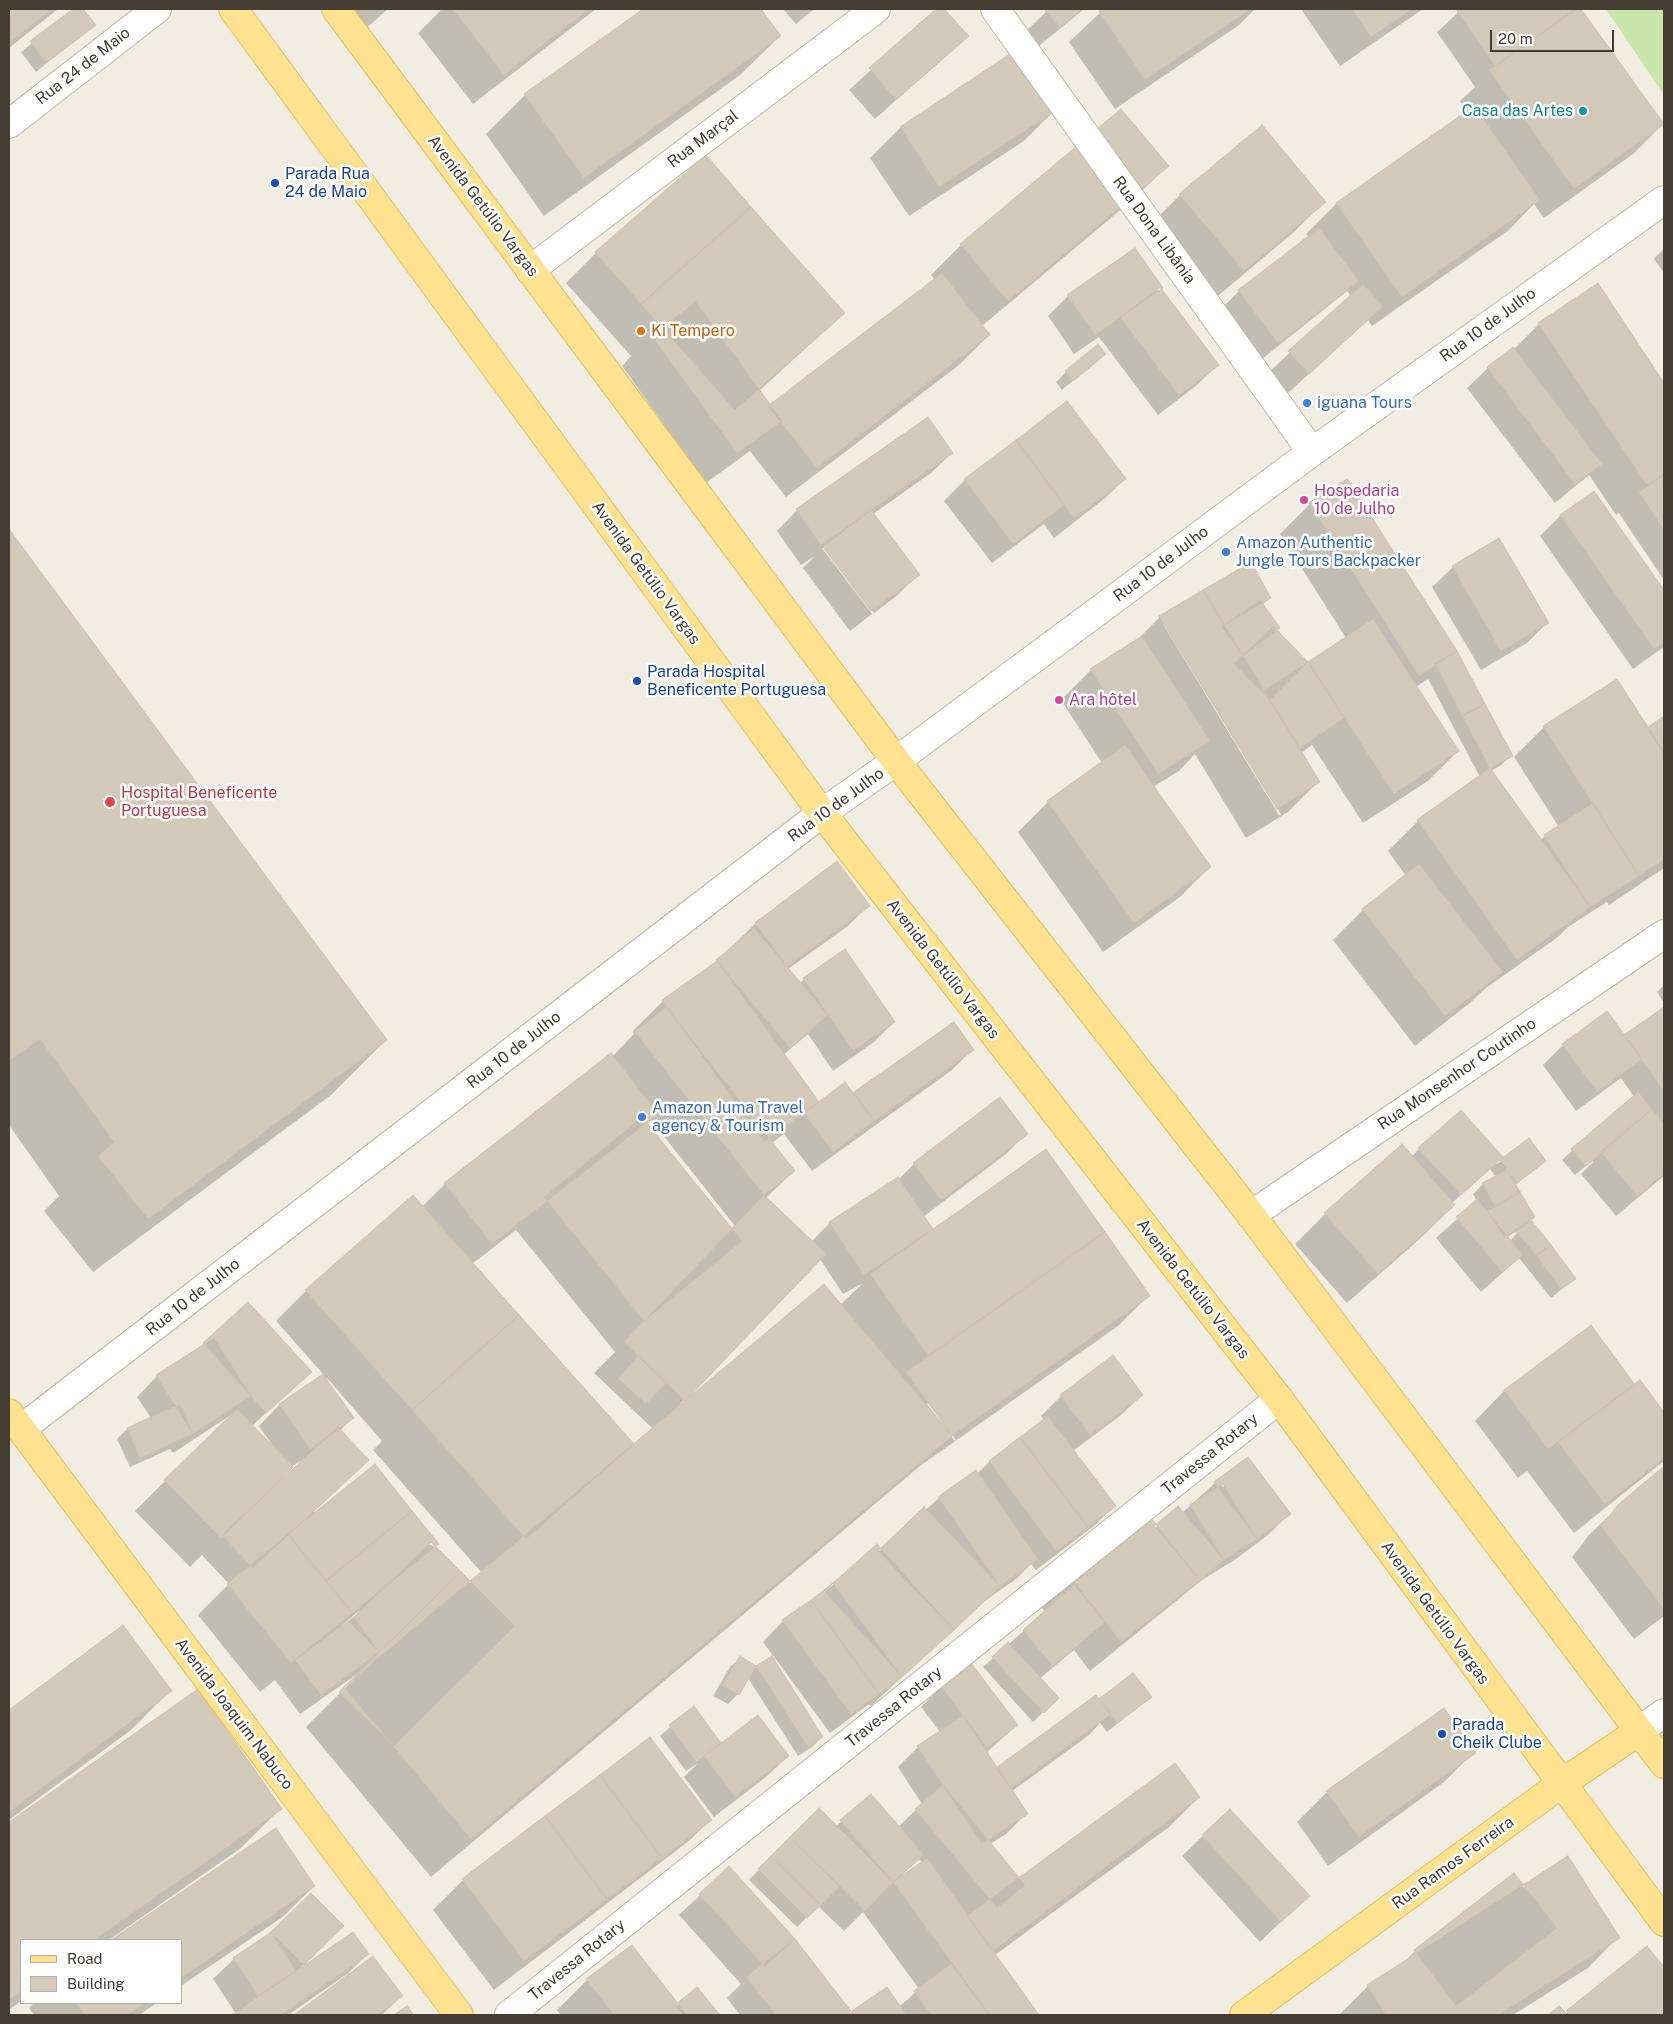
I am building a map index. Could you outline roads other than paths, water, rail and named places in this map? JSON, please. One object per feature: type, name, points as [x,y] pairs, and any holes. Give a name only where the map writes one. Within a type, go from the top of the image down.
[{"type":"main road","name":"Avenida Getúlio Vargas","points":[[233,9],[822,814],[1278,1399],[1664,1922]]},
{"type":"main road","name":"Avenida Getúlio Vargas","points":[[336,9],[896,761],[1251,1215],[1664,1764]]},
{"type":"main road","name":"Avenida Joaquim Nabuco","points":[[15,1421],[459,2015]]},
{"type":"main road","name":"Rua Ramos Ferreira","points":[[1244,2015],[1561,1784],[1640,1731]]},
{"type":"street","name":"Rua 24 de Maio","points":[[9,124],[157,9]]},
{"type":"street","name":"Rua Marçal","points":[[530,270],[876,9]]},
{"type":"street","name":"Rua Dona Libânia","points":[[995,9],[1312,452]]},
{"type":"street","name":"Rua 10 de Julho","points":[[15,1421],[822,814],[1312,452],[1664,200]]},
{"type":"street","name":"Rua Monsenhor Coutinho","points":[[1251,1215],[1664,934]]},
{"type":"street","name":"Travessa Rotary","points":[[509,2015],[1278,1399]]},
{"type":"street","name":"Rua Ramos Ferreira","points":[[1640,1731],[1664,1714]]},
{"type":"place","name":"Casa das Artes","points":[[1583,111]]},
{"type":"place","name":"Parada Rua 24 de Maio","points":[[275,183]]},
{"type":"place","name":"Ki Tempero","points":[[641,331]]},
{"type":"place","name":"iguana Tours","points":[[1307,403]]},
{"type":"place","name":"Hospedaria 10 de Julho","points":[[1304,500]]},
{"type":"place","name":"Amazon Authentic Jungle Tours Backpacker","points":[[1226,552]]},
{"type":"place","name":"Parada Hospital Beneficente Portuguesa","points":[[637,681]]},
{"type":"place","name":"Ara hôtel","points":[[1059,700]]},
{"type":"place","name":"Hospital Beneficente Portuguesa","points":[[110,802]]},
{"type":"place","name":"Amazon Juma Travel agency & Tourism","points":[[642,1117]]},
{"type":"place","name":"Parada Cheik Clube","points":[[1442,1734]]}]
